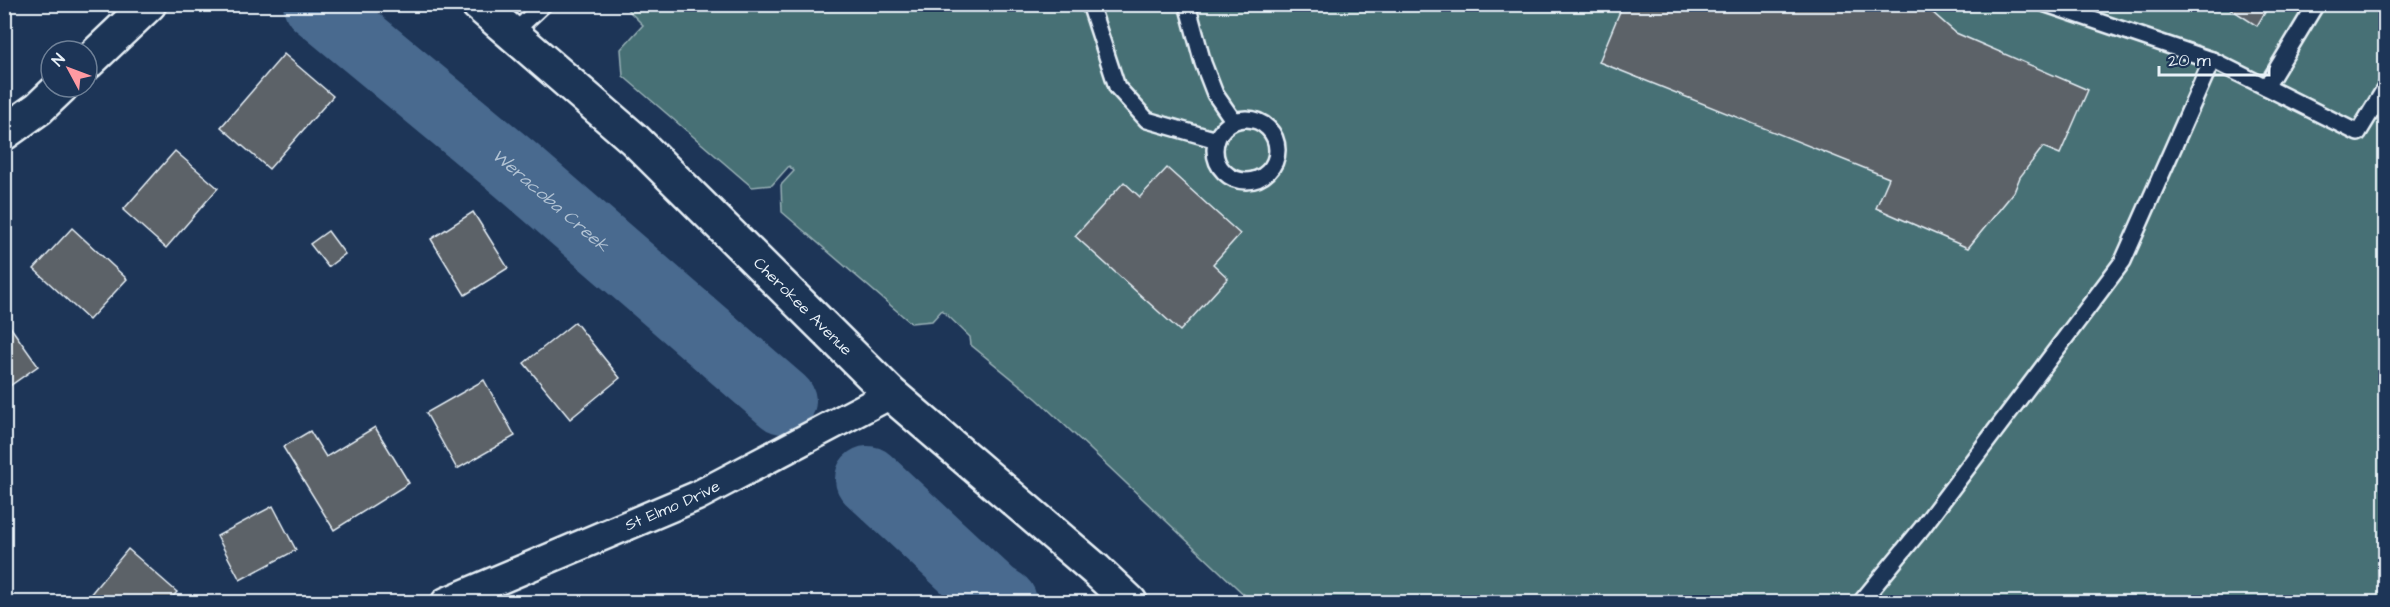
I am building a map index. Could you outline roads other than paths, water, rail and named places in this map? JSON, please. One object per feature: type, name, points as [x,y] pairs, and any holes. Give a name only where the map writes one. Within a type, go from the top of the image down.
[{"type":"street","points":[[99,52],[149,4]]},
{"type":"street","name":"Cherokee Avenue","points":[[478,4],[635,140],[891,394],[1096,570],[1130,603]]},
{"type":"street","points":[[4,133],[48,99]]},
{"type":"street","name":"St Elmo Drive","points":[[446,603],[697,496],[891,394]]},
{"type":"lane","points":[[512,34],[544,4]]},
{"type":"lane","points":[[1090,4],[1117,87],[1147,120],[1217,140]]},
{"type":"lane","points":[[1187,4],[1203,63],[1215,94],[1233,120]]},
{"type":"lane","points":[[2046,4],[2212,60],[2358,133],[2385,87]]},
{"type":"lane","points":[[2266,87],[2316,4]]},
{"type":"lane","points":[[1861,603],[1922,528],[2123,261],[2212,60]]},
{"type":"lane","points":[[1250,119],[1260,123],[1274,138],[1276,148],[1270,168],[1255,179],[1236,179],[1221,168],[1216,159],[1217,140],[1222,130],[1233,120],[1250,119]]},
{"type":"waterway","name":"Weracoba Creek","points":[[316,4],[515,169],[783,401]]},
{"type":"waterway","name":"Weracoba Creek","points":[[868,479],[993,595],[1004,602]]}]
